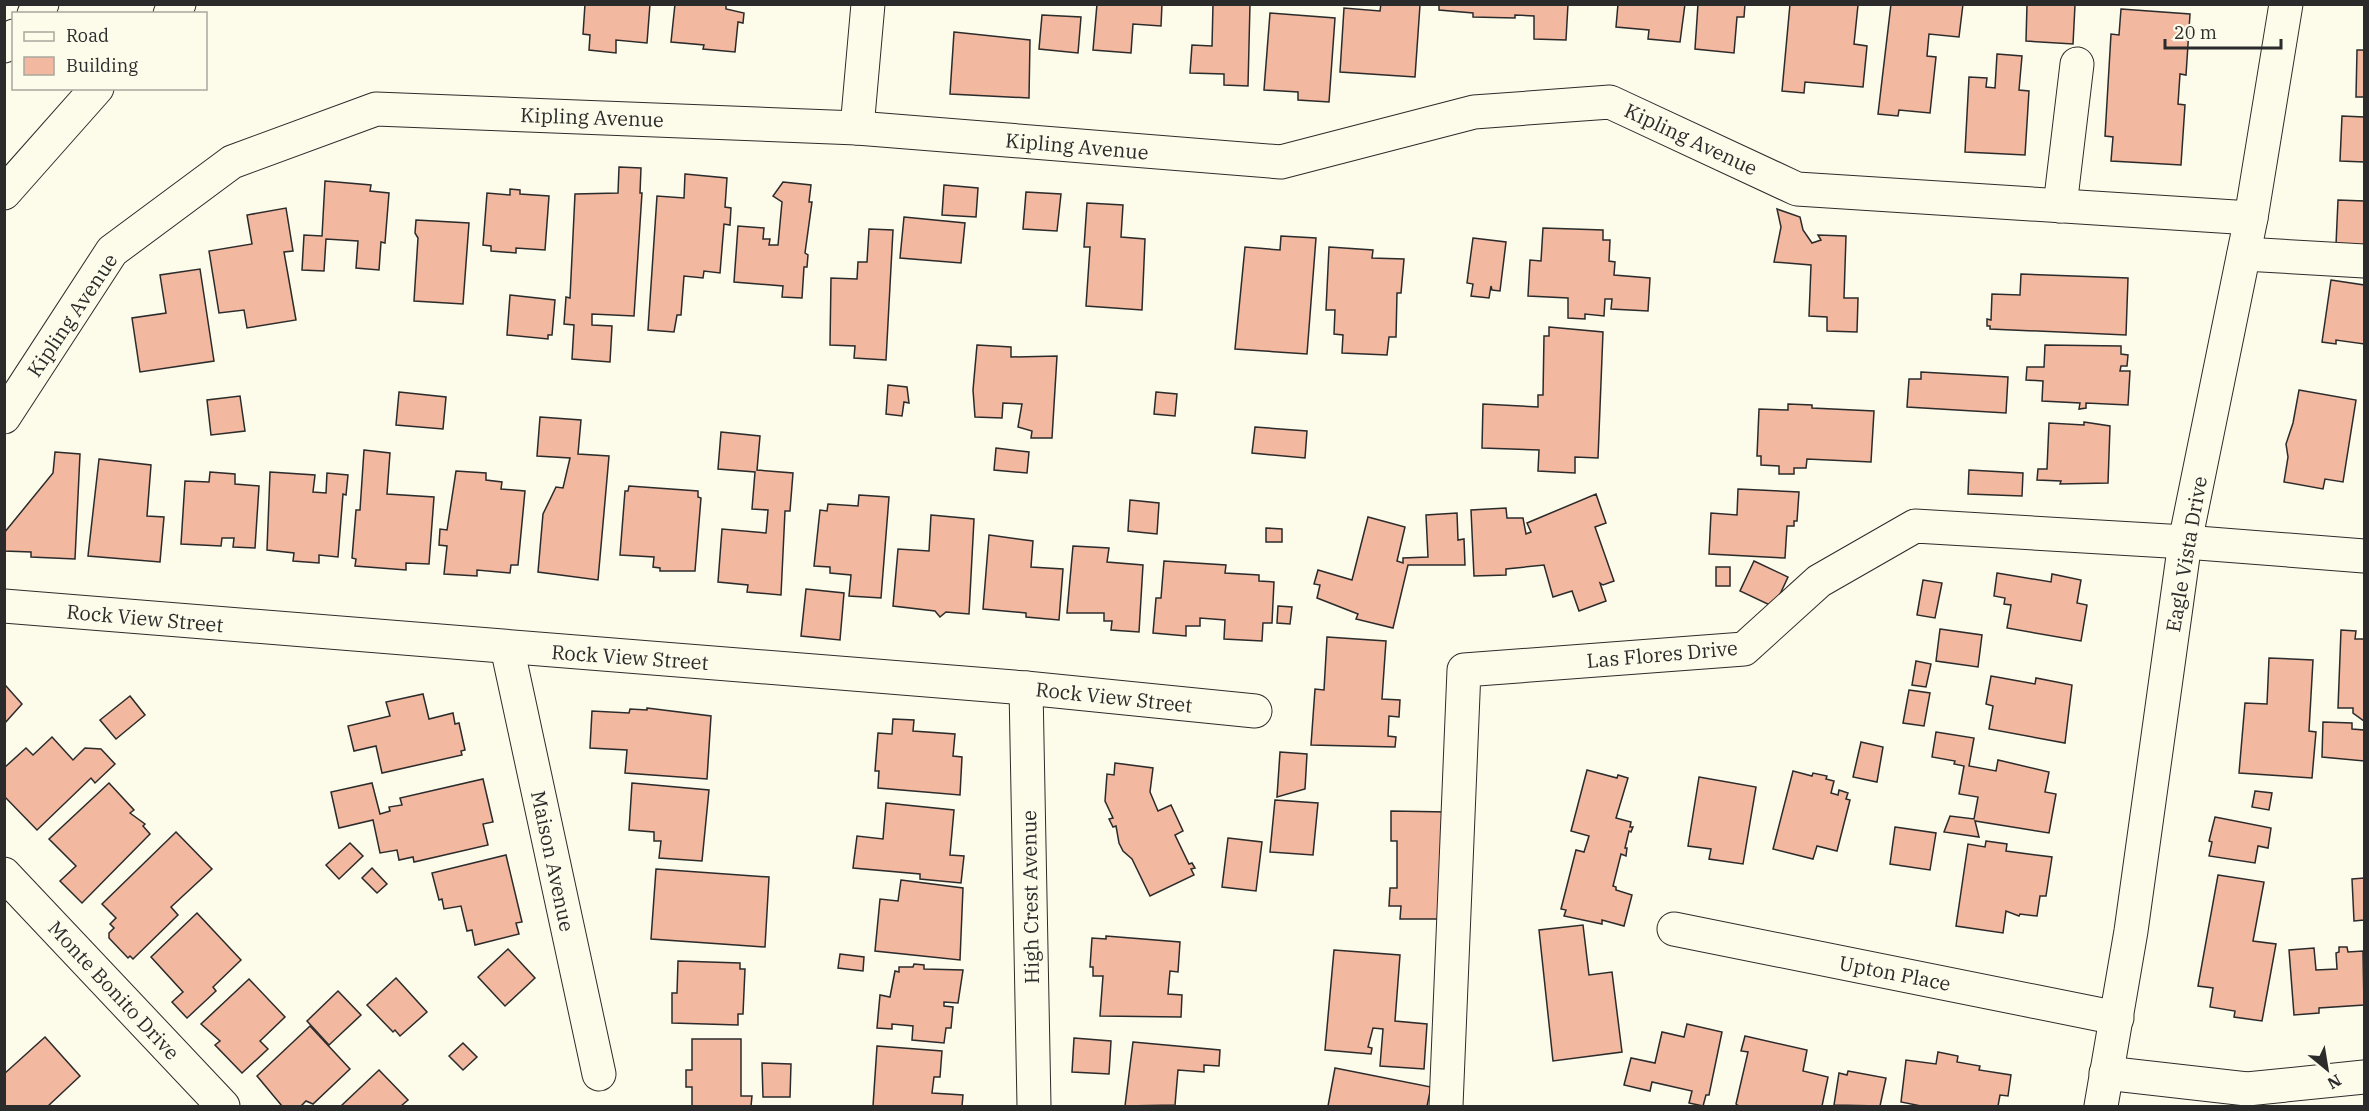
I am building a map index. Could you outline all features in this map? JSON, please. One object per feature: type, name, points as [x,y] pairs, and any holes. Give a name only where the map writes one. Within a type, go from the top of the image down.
[{"type":"main road","points":[[857,128],[868,4]]},
{"type":"main road","name":"Eagle Vista Drive","points":[[2101,1107],[2117,1018],[2185,542],[2251,218],[2286,4]]},
{"type":"main road","points":[[2060,206],[2077,64]]},
{"type":"main road","points":[[4,193],[95,90]]},
{"type":"main road","name":"Kipling Avenue","points":[[4,417],[112,251],[232,162],[376,109],[857,128],[1281,162],[1474,112],[1610,102],[1797,189],[2251,218]]},
{"type":"main road","points":[[2244,254],[2364,261]]},
{"type":"main road","name":"Las Flores Drive","points":[[1446,1107],[1464,670],[1744,649],[1820,581],[1915,526],[2185,542],[2364,556]]},
{"type":"main road","name":"Rock View Street","points":[[4,606],[1026,688],[1255,711]]},
{"type":"main road","name":"Maison Avenue","points":[[507,647],[599,1074]]},
{"type":"main road","name":"High Crest Avenue","points":[[1026,688],[1034,1107]]},
{"type":"main road","name":"Monte Bonito Drive","points":[[4,874],[224,1107]]},
{"type":"main road","name":"Upton Place","points":[[1674,929],[2117,1018]]},
{"type":"main road","points":[[2106,1073],[2247,1089],[2364,1077]]},
{"type":"building","points":[[585,4],[650,4],[647,43],[616,40],[616,53],[589,50],[590,35],[583,34]]},
{"type":"building","points":[[675,4],[726,4],[726,9],[744,13],[743,23],[738,22],[735,52],[703,49],[704,45],[671,42]]},
{"type":"building","points":[[1097,4],[1162,4],[1161,26],[1133,24],[1131,53],[1093,50]]},
{"type":"building","points":[[1213,4],[1250,4],[1248,86],[1224,85],[1224,74],[1190,73],[1192,45],[1212,46]]},
{"type":"building","points":[[1381,4],[1420,5],[1415,77],[1340,72],[1344,8],[1380,11]]},
{"type":"building","points":[[1439,4],[1568,4],[1566,40],[1534,39],[1534,16],[1473,17],[1473,13],[1439,10]]},
{"type":"building","points":[[1618,4],[1685,4],[1680,42],[1648,39],[1649,30],[1616,27]]},
{"type":"building","points":[[1698,4],[1745,4],[1744,17],[1737,17],[1734,53],[1695,49]]},
{"type":"building","points":[[1790,4],[1858,5],[1854,44],[1867,46],[1863,87],[1805,82],[1804,93],[1782,91]]},
{"type":"building","points":[[1891,4],[1963,4],[1959,37],[1929,34],[1927,56],[1936,57],[1930,113],[1899,110],[1898,116],[1878,114]]},
{"type":"building","points":[[2027,4],[2075,5],[2073,44],[2026,41]]},
{"type":"building","points":[[2121,9],[2190,14],[2186,75],[2180,74],[2178,104],[2185,105],[2181,165],[2111,161],[2113,137],[2105,136],[2111,34],[2119,35]]},
{"type":"building","points":[[1270,13],[1335,18],[1329,102],[1298,100],[1298,92],[1264,90]]},
{"type":"building","points":[[1042,15],[1081,17],[1078,53],[1039,49]]},
{"type":"building","points":[[954,32],[1030,40],[1029,98],[950,94]]},
{"type":"building","points":[[2357,50],[2364,50],[2364,97],[2356,97]]},
{"type":"building","points":[[1997,54],[2022,56],[2019,90],[2029,91],[2025,155],[1965,152],[1969,77],[1987,78],[1986,87],[1995,88]]},
{"type":"building","points":[[2342,116],[2364,117],[2364,162],[2340,161]]},
{"type":"building","points":[[619,167],[641,168],[640,193],[642,193],[634,316],[592,314],[592,325],[612,326],[610,362],[572,359],[574,325],[564,324],[566,297],[570,298],[575,194],[618,193]]},
{"type":"building","points":[[685,174],[727,178],[725,207],[731,208],[730,225],[724,224],[720,273],[704,271],[703,278],[684,276],[681,315],[677,315],[674,332],[648,330],[657,196],[684,198]]},
{"type":"building","points":[[325,181],[371,185],[370,191],[389,193],[385,243],[381,242],[379,270],[356,268],[358,241],[326,239],[324,271],[302,270],[304,235],[322,236]]},
{"type":"building","points":[[783,182],[811,185],[809,202],[812,202],[805,253],[808,255],[807,267],[804,267],[802,298],[782,297],[783,286],[734,282],[738,226],[764,228],[763,239],[770,239],[769,245],[778,245],[782,202],[773,196]]},
{"type":"building","points":[[944,185],[978,188],[976,217],[942,215]]},
{"type":"building","points":[[510,189],[520,190],[520,194],[549,196],[545,250],[516,248],[516,253],[491,251],[491,246],[483,245],[487,193],[510,195]]},
{"type":"building","points":[[1026,192],[1061,194],[1057,231],[1023,229]]},
{"type":"building","points":[[2338,200],[2364,201],[2364,246],[2336,245]]},
{"type":"building","points":[[1087,203],[1123,205],[1121,237],[1145,239],[1142,310],[1086,306],[1090,247],[1084,247]]},
{"type":"building","points":[[286,208],[293,251],[284,252],[296,320],[247,328],[244,310],[219,313],[209,251],[252,244],[247,215]]},
{"type":"building","points":[[1777,209],[1800,217],[1803,230],[1812,243],[1821,240],[1818,235],[1846,236],[1844,298],[1858,298],[1857,332],[1827,331],[1827,317],[1809,316],[1811,265],[1774,262],[1781,227]]},
{"type":"building","points":[[904,217],[965,223],[961,263],[900,258]]},
{"type":"building","points":[[416,220],[469,223],[463,304],[414,301],[418,238],[415,233]]},
{"type":"building","points":[[1543,228],[1603,230],[1603,240],[1610,240],[1609,261],[1615,262],[1614,275],[1650,278],[1648,311],[1611,309],[1612,299],[1605,299],[1604,316],[1585,314],[1585,319],[1568,318],[1568,298],[1528,296],[1530,260],[1541,261]]},
{"type":"building","points":[[869,229],[893,230],[886,360],[854,358],[855,346],[830,345],[831,278],[857,279],[858,262],[867,262]]},
{"type":"building","points":[[1281,236],[1316,238],[1307,354],[1235,349],[1245,247],[1280,250]]},
{"type":"building","points":[[1473,238],[1506,242],[1500,291],[1492,290],[1491,286],[1489,298],[1471,296],[1473,284],[1467,283]]},
{"type":"building","points":[[1329,247],[1373,250],[1372,258],[1404,259],[1401,293],[1397,293],[1396,337],[1389,337],[1387,355],[1342,353],[1343,335],[1334,334],[1335,310],[1326,310]]},
{"type":"building","points":[[200,269],[214,361],[140,372],[132,318],[166,313],[160,275]]},
{"type":"building","points":[[2021,274],[2128,278],[2126,335],[1990,329],[1990,326],[1987,326],[1987,319],[1991,320],[1992,294],[2020,295]]},
{"type":"building","points":[[2331,280],[2364,285],[2364,344],[2336,340],[2336,344],[2322,342]]},
{"type":"building","points":[[510,295],[555,300],[552,335],[548,335],[548,339],[507,335]]},
{"type":"building","points":[[1549,327],[1603,332],[1598,458],[1575,457],[1575,473],[1538,471],[1539,450],[1482,448],[1483,404],[1538,407],[1538,395],[1543,395],[1544,336],[1549,336]]},
{"type":"building","points":[[977,345],[1011,347],[1011,357],[1057,356],[1052,438],[1031,438],[1032,431],[1018,427],[1022,404],[1003,403],[1002,418],[975,417],[973,390]]},
{"type":"building","points":[[2045,345],[2121,346],[2121,354],[2128,355],[2127,366],[2121,366],[2120,371],[2130,371],[2128,405],[2086,403],[2086,408],[2079,409],[2080,403],[2042,401],[2043,381],[2026,380],[2027,367],[2044,367]]},
{"type":"building","points":[[1921,372],[2008,377],[2006,413],[1907,407],[1909,379],[1921,379]]},
{"type":"building","points":[[888,385],[907,387],[909,403],[904,402],[902,416],[886,414]]},
{"type":"building","points":[[2299,390],[2356,400],[2343,482],[2325,479],[2323,489],[2284,482],[2288,457],[2286,444],[2293,423]]},
{"type":"building","points":[[399,392],[446,397],[443,429],[396,425]]},
{"type":"building","points":[[1156,392],[1177,394],[1175,416],[1154,414]]},
{"type":"building","points":[[240,396],[245,431],[211,435],[207,400]]},
{"type":"building","points":[[1788,404],[1812,405],[1812,408],[1874,411],[1871,462],[1807,459],[1806,468],[1794,468],[1794,474],[1779,474],[1779,466],[1761,465],[1761,456],[1757,456],[1759,409],[1788,410]]},
{"type":"building","points":[[540,417],[581,420],[578,454],[609,456],[598,580],[538,572],[543,514],[556,487],[563,488],[570,458],[537,456]]},
{"type":"building","points":[[2084,422],[2110,426],[2108,483],[2060,484],[2061,481],[2037,480],[2038,469],[2047,469],[2049,423],[2084,425]]},
{"type":"building","points":[[1255,427],[1307,431],[1305,458],[1252,453]]},
{"type":"building","points":[[721,432],[760,436],[757,470],[793,473],[790,511],[785,511],[781,595],[747,592],[748,585],[718,582],[722,529],[766,533],[768,510],[752,509],[755,472],[718,469]]},
{"type":"building","points":[[996,448],[1029,452],[1027,473],[994,470]]},
{"type":"building","points":[[364,450],[390,453],[387,494],[434,497],[429,564],[406,563],[406,570],[355,566],[356,559],[352,558],[356,510],[360,510]]},
{"type":"building","points":[[55,452],[80,454],[75,559],[31,557],[31,552],[4,551],[4,533],[53,473]]},
{"type":"building","points":[[99,459],[151,465],[147,516],[164,517],[160,562],[88,556]]},
{"type":"building","points":[[1969,470],[2023,473],[2022,496],[1968,494]]},
{"type":"building","points":[[456,471],[486,473],[486,480],[502,482],[501,489],[525,491],[518,565],[511,565],[510,573],[477,570],[477,576],[444,574],[447,546],[439,545],[440,529],[447,530]]},
{"type":"building","points":[[210,472],[235,474],[235,484],[259,486],[255,548],[233,547],[234,538],[222,538],[221,546],[181,544],[185,481],[209,482]]},
{"type":"building","points":[[270,472],[315,475],[313,492],[326,493],[327,473],[348,475],[346,495],[343,494],[338,557],[319,555],[319,563],[293,561],[294,553],[267,550]]},
{"type":"building","points":[[629,486],[698,491],[698,497],[701,498],[695,571],[660,571],[660,568],[653,567],[654,557],[620,555],[625,491],[628,491]]},
{"type":"building","points":[[1738,489],[1799,492],[1797,521],[1794,521],[1794,526],[1787,526],[1785,558],[1709,554],[1711,513],[1737,515]]},
{"type":"building","points":[[1596,494],[1606,523],[1595,527],[1614,581],[1603,585],[1600,583],[1606,601],[1579,611],[1572,591],[1553,597],[1544,565],[1506,569],[1506,575],[1474,576],[1471,510],[1506,508],[1507,518],[1523,518],[1526,534],[1531,532],[1527,523]]},
{"type":"building","points":[[859,495],[889,497],[881,598],[849,596],[851,575],[830,573],[830,567],[814,566],[820,510],[827,511],[828,504],[858,506]]},
{"type":"building","points":[[1130,500],[1159,503],[1157,534],[1128,531]]},
{"type":"building","points":[[1457,513],[1458,540],[1464,539],[1465,565],[1408,565],[1393,628],[1356,619],[1358,614],[1317,598],[1320,585],[1314,584],[1318,570],[1352,580],[1368,517],[1405,527],[1397,561],[1403,563],[1403,558],[1428,557],[1426,515]]},
{"type":"building","points":[[931,515],[974,519],[969,614],[946,612],[940,617],[935,611],[893,606],[898,549],[929,551]]},
{"type":"building","points":[[1266,528],[1282,529],[1282,542],[1266,542]]},
{"type":"building","points":[[989,535],[1033,541],[1031,567],[1063,569],[1059,620],[1026,617],[1026,613],[983,609]]},
{"type":"building","points":[[1073,546],[1109,548],[1107,562],[1143,565],[1139,632],[1111,630],[1112,621],[1104,621],[1104,613],[1067,613]]},
{"type":"building","points":[[1164,561],[1226,565],[1225,573],[1259,575],[1259,581],[1274,582],[1272,623],[1263,623],[1262,641],[1224,639],[1225,620],[1200,618],[1200,626],[1186,626],[1186,636],[1153,633],[1156,598],[1161,598]]},
{"type":"building","points":[[1754,561],[1788,577],[1774,607],[1740,591]]},
{"type":"building","points":[[1716,567],[1730,567],[1730,586],[1716,586]]},
{"type":"building","points":[[1997,573],[2051,582],[2052,574],[2081,580],[2077,603],[2087,605],[2081,641],[2007,628],[2011,605],[2004,604],[2005,598],[1994,596]]},
{"type":"building","points":[[1923,580],[1942,583],[1935,618],[1917,615]]},
{"type":"building","points":[[806,589],[844,593],[840,640],[801,636]]},
{"type":"building","points":[[1278,606],[1292,607],[1290,624],[1277,623]]},
{"type":"building","points":[[1940,629],[1982,635],[1978,667],[1936,661]]},
{"type":"building","points":[[2341,630],[2356,631],[2355,639],[2364,639],[2364,721],[2353,713],[2353,708],[2338,708]]},
{"type":"building","points":[[1327,637],[1386,641],[1382,699],[1400,700],[1399,717],[1389,716],[1388,736],[1396,737],[1395,747],[1311,745],[1315,689],[1324,690]]},
{"type":"building","points":[[2269,658],[2313,660],[2309,731],[2316,732],[2312,778],[2239,773],[2245,703],[2267,704]]},
{"type":"building","points":[[1916,661],[1931,664],[1926,687],[1912,685]]},
{"type":"building","points":[[1991,676],[2035,684],[2036,678],[2072,685],[2065,743],[1989,729],[1993,706],[1986,704]]},
{"type":"building","points":[[6,686],[22,704],[4,724],[4,687]]},
{"type":"building","points":[[1909,690],[1930,693],[1924,726],[1903,723]]},
{"type":"building","points":[[423,694],[429,719],[453,713],[455,724],[459,723],[465,750],[461,751],[462,755],[382,773],[376,746],[354,751],[348,726],[390,716],[386,702]]},
{"type":"building","points":[[130,696],[145,715],[116,739],[100,720]]},
{"type":"building","points":[[647,708],[711,716],[707,779],[625,773],[627,750],[590,748],[592,711],[629,713],[630,709],[647,710]]},
{"type":"building","points":[[893,719],[914,720],[913,731],[955,734],[953,756],[962,757],[960,795],[878,788],[879,771],[875,771],[878,733],[892,734]]},
{"type":"building","points":[[2323,722],[2352,723],[2352,729],[2364,730],[2364,761],[2322,757]]},
{"type":"building","points":[[1936,732],[1974,738],[1969,766],[1996,771],[1998,760],[2049,772],[2045,792],[2056,794],[2049,833],[1975,821],[1979,837],[1944,832],[1950,816],[1974,819],[1978,797],[1959,794],[1964,766],[1954,764],[1955,761],[1932,757]]},
{"type":"building","points":[[52,737],[73,760],[85,748],[101,749],[115,764],[95,783],[91,778],[37,830],[4,796],[4,768],[26,748],[33,755]]},
{"type":"building","points":[[1861,742],[1883,747],[1877,782],[1853,777]]},
{"type":"building","points":[[1280,752],[1307,754],[1305,789],[1277,797]]},
{"type":"building","points":[[1115,763],[1153,768],[1150,792],[1158,811],[1171,805],[1183,831],[1175,835],[1189,864],[1192,863],[1195,868],[1191,869],[1194,875],[1150,896],[1132,859],[1123,851],[1119,843],[1116,826],[1113,827],[1109,819],[1113,818],[1105,801],[1107,774],[1114,775]]},
{"type":"building","points":[[1587,770],[1617,778],[1618,775],[1628,778],[1616,818],[1631,822],[1630,827],[1633,827],[1631,832],[1629,831],[1625,848],[1627,848],[1626,856],[1621,854],[1613,886],[1616,890],[1632,895],[1624,926],[1602,920],[1602,924],[1564,916],[1566,910],[1561,909],[1576,850],[1584,852],[1589,836],[1571,831]]},
{"type":"building","points":[[1793,771],[1812,776],[1813,773],[1827,776],[1826,779],[1834,781],[1831,793],[1838,795],[1839,790],[1848,793],[1846,799],[1850,800],[1837,851],[1817,846],[1813,859],[1773,849]]},
{"type":"building","points":[[1699,777],[1756,787],[1743,864],[1709,859],[1711,849],[1688,846]]},
{"type":"building","points":[[483,779],[493,822],[483,824],[488,845],[414,862],[413,857],[399,860],[397,850],[380,853],[373,820],[339,828],[331,792],[372,783],[380,814],[390,811],[389,807],[402,805],[400,798]]},
{"type":"building","points":[[109,783],[134,810],[130,813],[145,824],[143,826],[150,834],[82,903],[60,881],[76,866],[49,839]]},
{"type":"building","points":[[632,783],[709,790],[702,861],[659,858],[661,841],[654,841],[654,832],[629,830]]},
{"type":"building","points":[[2255,791],[2272,793],[2269,810],[2252,807]]},
{"type":"building","points":[[1275,800],[1318,803],[1313,855],[1270,852]]},
{"type":"building","points":[[886,803],[954,810],[950,855],[964,856],[961,883],[920,879],[920,874],[853,868],[857,836],[883,839]]},
{"type":"building","points":[[1391,811],[1448,812],[1445,919],[1400,919],[1401,906],[1389,906],[1390,888],[1397,888],[1397,841],[1391,841]]},
{"type":"building","points":[[2215,817],[2271,828],[2268,848],[2258,846],[2255,863],[2209,856],[2212,842],[2209,841]]},
{"type":"building","points":[[1895,827],[1936,833],[1930,870],[1890,864]]},
{"type":"building","points":[[176,832],[212,869],[171,907],[178,915],[133,959],[130,956],[128,958],[109,938],[109,933],[114,928],[110,924],[116,918],[102,904]]},
{"type":"building","points":[[1228,838],[1262,842],[1256,891],[1222,887]]},
{"type":"building","points":[[1986,841],[2007,844],[2006,851],[2052,857],[2046,896],[2040,896],[2037,916],[2020,914],[2019,916],[2006,911],[2003,933],[1956,926],[1968,844],[1985,847]]},
{"type":"building","points":[[350,843],[363,856],[339,879],[326,865]]},
{"type":"building","points":[[506,855],[522,922],[516,923],[519,934],[475,945],[472,930],[467,931],[461,906],[444,909],[442,899],[439,900],[432,873]]},
{"type":"building","points":[[372,868],[387,884],[377,893],[362,878]]},
{"type":"building","points":[[656,869],[769,877],[765,947],[651,939]]},
{"type":"building","points":[[2218,875],[2264,882],[2253,941],[2276,944],[2262,1021],[2234,1017],[2235,1011],[2210,1007],[2213,988],[2198,986]]},
{"type":"building","points":[[2364,878],[2364,920],[2354,921],[2352,879]]},
{"type":"building","points":[[901,880],[963,888],[960,960],[875,951],[880,899],[898,901]]},
{"type":"building","points":[[197,913],[241,960],[213,987],[216,991],[187,1018],[172,1002],[183,992],[151,957]]},
{"type":"building","points":[[1583,925],[1589,975],[1612,972],[1622,1052],[1553,1061],[1539,930]]},
{"type":"building","points":[[1106,936],[1180,942],[1178,972],[1170,971],[1168,994],[1182,995],[1181,1017],[1100,1016],[1103,976],[1093,976],[1093,967],[1090,967],[1092,938],[1106,939]]},
{"type":"building","points":[[2339,947],[2347,947],[2348,952],[2363,951],[2364,1005],[2319,1008],[2319,1013],[2294,1015],[2289,950],[2314,948],[2316,970],[2337,969],[2336,953],[2339,952]]},
{"type":"building","points":[[508,949],[535,978],[505,1006],[478,977]]},
{"type":"building","points":[[1334,950],[1400,955],[1395,1021],[1427,1024],[1424,1069],[1380,1066],[1383,1029],[1373,1028],[1368,1047],[1372,1048],[1371,1054],[1325,1050]]},
{"type":"building","points":[[840,954],[864,957],[863,971],[838,968]]},
{"type":"building","points":[[678,961],[740,963],[740,969],[745,969],[743,1014],[738,1014],[738,1025],[672,1023],[672,993],[677,993]]},
{"type":"building","points":[[914,964],[924,965],[924,969],[963,970],[958,1003],[944,1002],[944,1006],[953,1007],[951,1028],[946,1028],[944,1043],[912,1040],[913,1026],[892,1024],[892,1029],[877,1028],[880,995],[890,997],[895,971],[899,972],[899,967],[913,967]]},
{"type":"building","points":[[396,978],[427,1012],[400,1036],[395,1030],[393,1032],[367,1005]]},
{"type":"building","points":[[249,979],[285,1017],[260,1041],[268,1049],[242,1073],[215,1045],[220,1041],[201,1024]]},
{"type":"building","points":[[338,991],[361,1015],[329,1045],[307,1021]]},
{"type":"building","points":[[1687,1024],[1722,1032],[1709,1095],[1706,1095],[1703,1106],[1689,1103],[1692,1091],[1652,1082],[1650,1091],[1624,1085],[1631,1058],[1655,1063],[1662,1032],[1684,1037]]},
{"type":"building","points":[[310,1026],[350,1069],[313,1104],[306,1101],[301,1106],[282,1106],[257,1076]]},
{"type":"building","points":[[1745,1036],[1807,1050],[1803,1071],[1828,1077],[1822,1106],[1739,1106],[1736,1104],[1748,1052],[1741,1051]]},
{"type":"building","points":[[45,1037],[80,1076],[48,1106],[4,1106],[4,1074]]},
{"type":"building","points":[[1074,1038],[1111,1041],[1109,1074],[1072,1072]]},
{"type":"building","points":[[692,1039],[741,1039],[741,1096],[752,1096],[751,1106],[692,1106],[692,1087],[686,1087],[686,1070],[692,1070]]},
{"type":"building","points":[[1133,1042],[1220,1050],[1219,1066],[1204,1065],[1204,1072],[1178,1070],[1175,1105],[1125,1106]]},
{"type":"building","points":[[463,1043],[477,1057],[463,1070],[449,1056]]},
{"type":"building","points":[[877,1046],[942,1051],[940,1077],[934,1077],[932,1093],[963,1095],[962,1106],[873,1106]]},
{"type":"building","points":[[1938,1052],[1958,1056],[1957,1062],[1980,1066],[1979,1070],[2011,1075],[2008,1096],[2000,1095],[1998,1106],[1921,1106],[1901,1102],[1906,1060],[1936,1064]]},
{"type":"building","points":[[762,1063],[791,1064],[790,1097],[763,1097]]},
{"type":"building","points":[[1335,1068],[1431,1087],[1427,1106],[1328,1106]]},
{"type":"building","points":[[379,1070],[408,1100],[401,1106],[341,1106]]},
{"type":"building","points":[[1848,1071],[1886,1078],[1880,1106],[1834,1105],[1839,1073],[1847,1075]]}]
